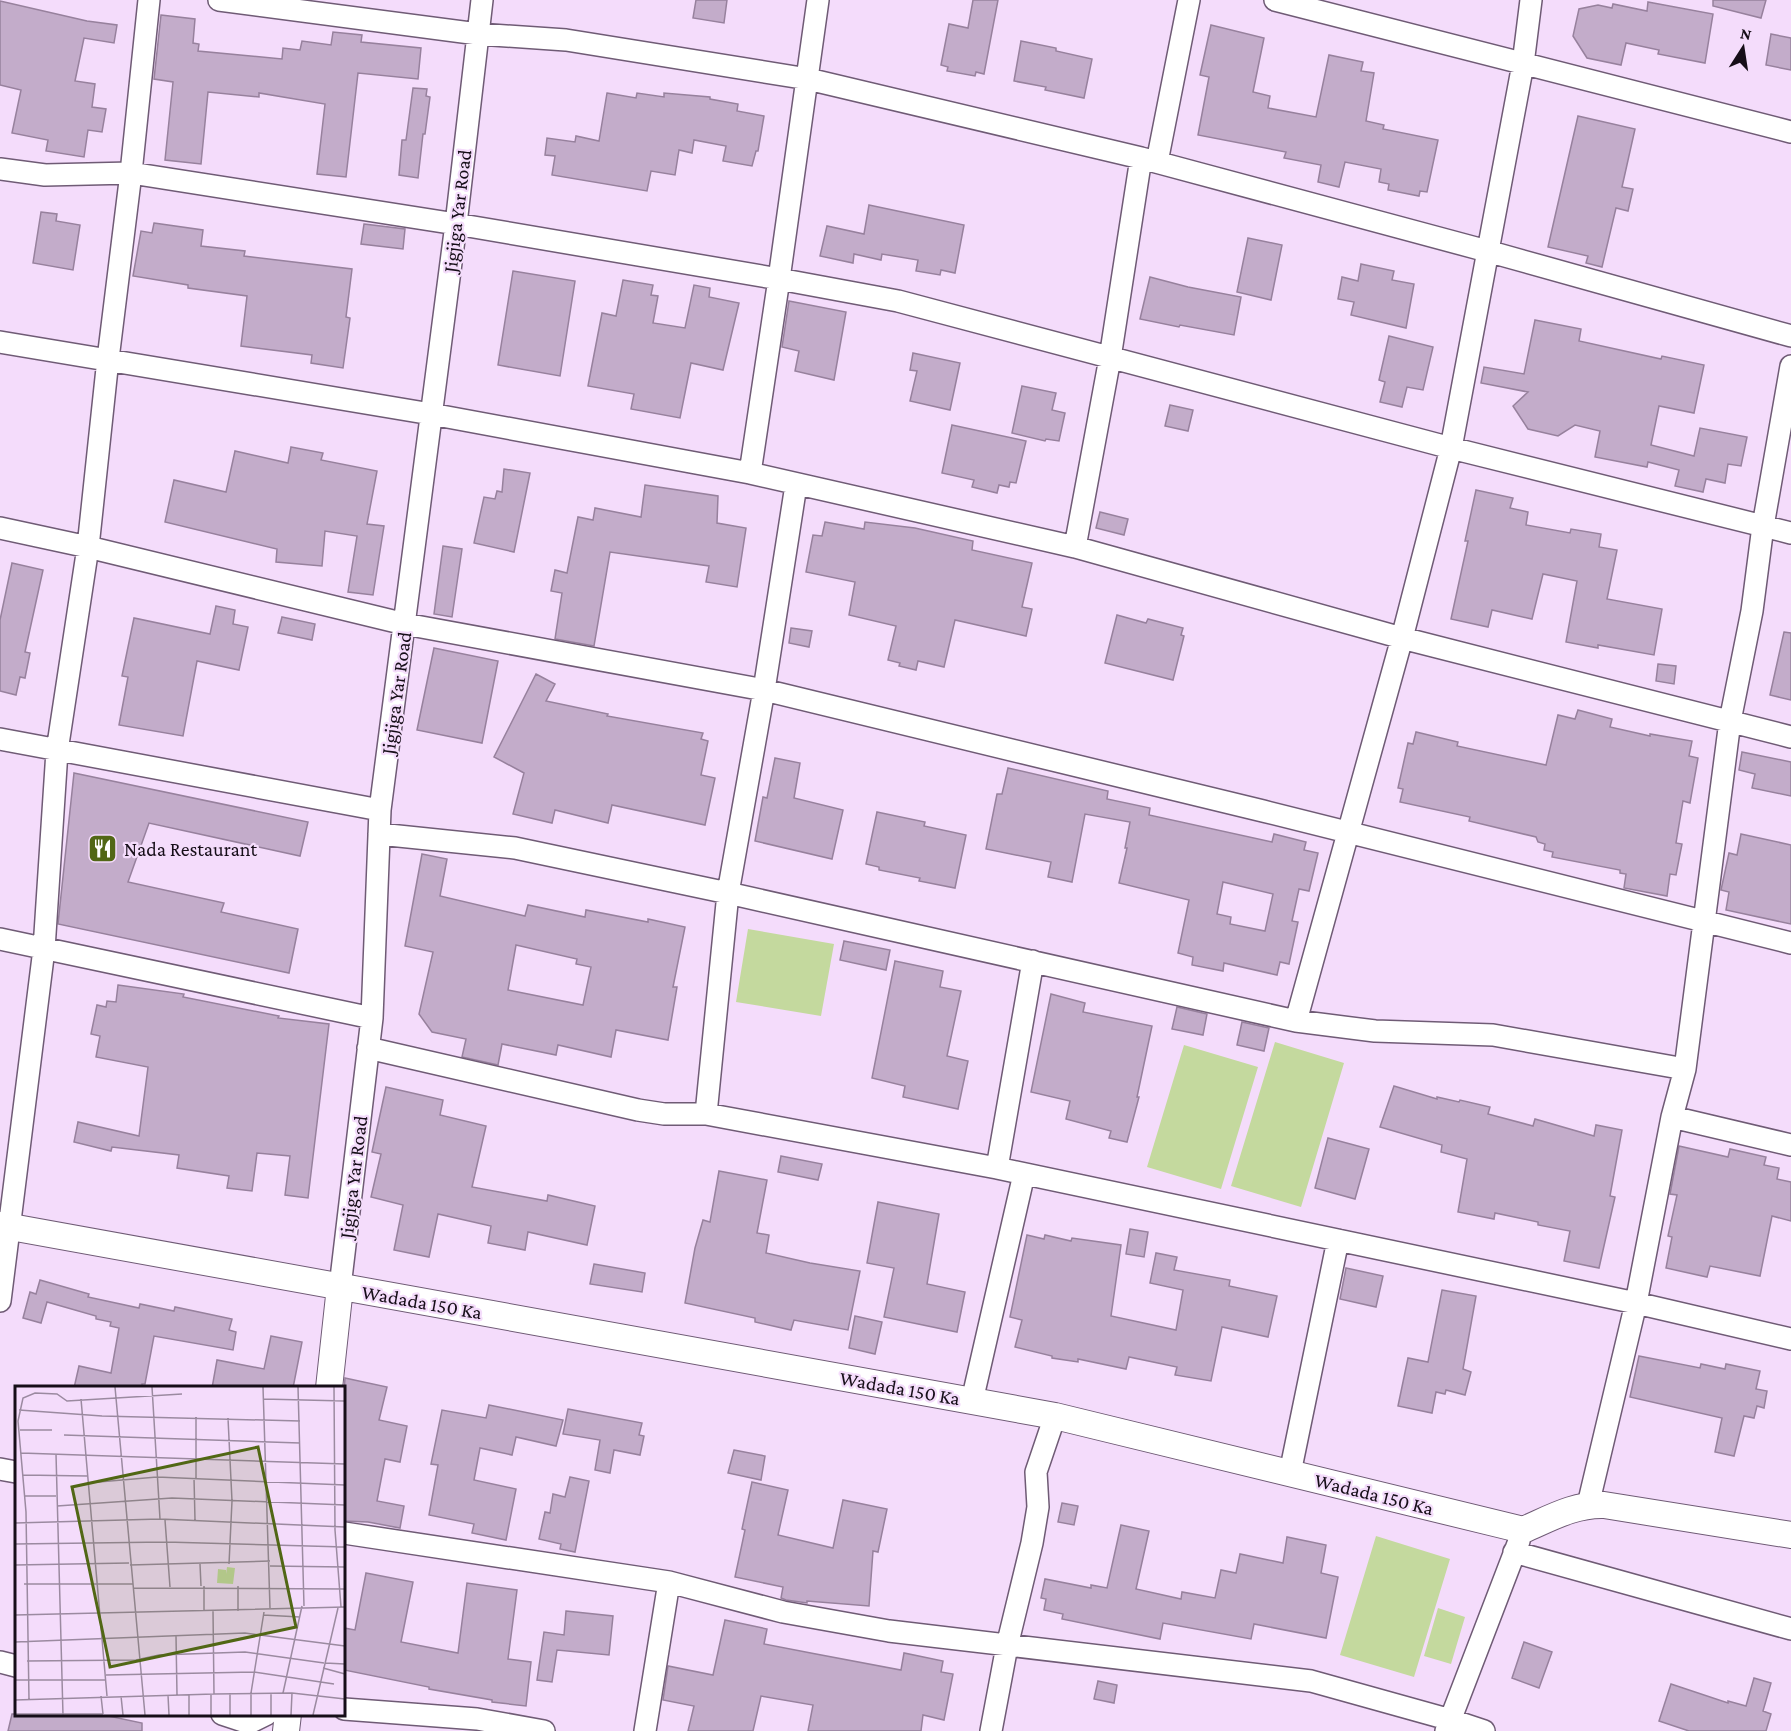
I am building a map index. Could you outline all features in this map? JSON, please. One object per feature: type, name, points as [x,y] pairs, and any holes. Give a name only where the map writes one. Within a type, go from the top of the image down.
[{"type":"street","points":[[0,1301],[5,1226],[44,949],[57,752],[88,547],[149,0]]},
{"type":"street","points":[[219,0],[478,34],[566,40],[808,79],[1149,160],[1791,336]]},
{"type":"street","name":"Jigjiga Yar Road","points":[[329,1386],[372,1018],[380,810],[456,224],[482,0]]},
{"type":"street","points":[[750,473],[818,0]]},
{"type":"street","points":[[1075,547],[1149,160],[1189,0]]},
{"type":"street","points":[[1275,0],[1791,132]]},
{"type":"street","points":[[1296,1022],[1402,638],[1451,448],[1523,64],[1531,0]]},
{"type":"street","points":[[0,169],[45,175],[131,174],[456,224],[898,301],[1451,448],[1791,533]]},
{"type":"street","points":[[0,342],[431,414],[750,473],[1075,547],[1402,638],[1791,736]]},
{"type":"street","points":[[1588,1505],[1636,1303],[1672,1117],[1685,1069],[1730,721],[1752,611],[1763,526],[1791,366]]},
{"type":"street","points":[[706,1114],[728,893],[764,690],[796,485]]},
{"type":"street","points":[[0,528],[88,547],[405,624],[764,690],[1791,943]]},
{"type":"street","points":[[0,739],[57,752],[380,810]]},
{"type":"street","points":[[379,834],[515,848],[728,893],[1296,1022],[1375,1031],[1493,1035],[1685,1069]]},
{"type":"street","points":[[0,939],[372,1018]]},
{"type":"street","points":[[997,1168],[1033,962]]},
{"type":"street","points":[[369,1048],[638,1110],[664,1114],[706,1114],[997,1168],[1636,1303],[1791,1339]]},
{"type":"street","points":[[1672,1117],[1791,1145]]},
{"type":"street","points":[[972,1401],[1024,1174]]},
{"type":"street","name":"Wadada 150 Ka","points":[[5,1226],[1055,1416],[1290,1473],[1519,1541]]},
{"type":"street","points":[[1290,1473],[1338,1240]]},
{"type":"street","points":[[991,1731],[1007,1646],[1032,1543],[1038,1507],[1036,1472],[1055,1416]]},
{"type":"street","points":[[0,1468],[15,1472]]},
{"type":"street","points":[[1448,1725],[1519,1541],[1559,1514],[1588,1505],[1604,1505],[1791,1535]]},
{"type":"street","points":[[345,1533],[669,1582],[783,1612],[889,1631],[1311,1681],[1448,1725],[1484,1731]]},
{"type":"street","points":[[1519,1541],[1791,1629]]},
{"type":"street","points":[[645,1731],[669,1582]]},
{"type":"street","points":[[0,1662],[15,1666]]},
{"type":"street","points":[[345,1709],[477,1719],[544,1731]]},
{"type":"street","points":[[228,1716],[249,1723],[263,1716]]},
{"type":"street","points":[[286,1731],[288,1716]]},
{"type":"green space","points":[[748,929],[834,944],[821,1016],[736,1002]]},
{"type":"green space","points":[[1275,1042],[1344,1063],[1301,1207],[1231,1186]]},
{"type":"green space","points":[[1184,1045],[1258,1067],[1221,1189],[1147,1167]]},
{"type":"green space","points":[[1376,1536],[1450,1559],[1414,1677],[1340,1655]]},
{"type":"green space","points":[[1438,1608],[1465,1617],[1451,1664],[1424,1656]]},
{"type":"building","points":[[696,0],[727,0],[724,23],[693,18]]},
{"type":"building","points":[[973,0],[998,0],[984,74],[976,72],[975,76],[947,71],[948,67],[941,65],[949,24],[968,28]]},
{"type":"building","points":[[1713,0],[1766,0],[1761,18],[1713,6]]},
{"type":"building","points":[[0,1],[87,21],[117,25],[114,43],[84,38],[75,81],[95,84],[92,107],[106,109],[102,132],[88,130],[84,157],[46,151],[48,140],[12,133],[21,90],[0,85]]},
{"type":"building","points":[[1648,2],[1713,14],[1705,63],[1658,54],[1659,50],[1626,43],[1621,65],[1587,58],[1573,36],[1579,9],[1598,5],[1612,8],[1613,4],[1647,11]]},
{"type":"building","points":[[161,15],[195,19],[193,43],[199,44],[198,51],[282,59],[283,48],[300,50],[302,41],[331,45],[333,32],[362,35],[361,42],[421,48],[418,79],[358,73],[346,177],[317,174],[325,104],[259,93],[259,97],[208,92],[201,164],[165,160],[173,82],[154,79]]},
{"type":"building","points":[[1211,25],[1264,38],[1253,92],[1270,96],[1268,108],[1316,117],[1329,55],[1363,62],[1361,71],[1374,73],[1366,121],[1384,125],[1383,129],[1438,140],[1427,192],[1420,191],[1419,196],[1388,190],[1389,184],[1379,182],[1381,169],[1345,162],[1339,187],[1318,182],[1321,165],[1284,158],[1286,152],[1198,135],[1209,77],[1200,75]]},
{"type":"building","points":[[1771,34],[1791,38],[1791,70],[1766,65]]},
{"type":"building","points":[[1021,41],[1056,48],[1056,51],[1092,59],[1084,98],[1014,81]]},
{"type":"building","points":[[413,88],[427,89],[426,96],[430,97],[418,178],[399,175],[402,140],[406,140]]},
{"type":"building","points":[[607,93],[636,98],[637,93],[664,97],[664,93],[710,97],[710,99],[738,104],[737,111],[764,116],[758,151],[756,151],[752,166],[723,161],[726,146],[694,140],[692,153],[679,150],[675,175],[651,171],[647,191],[552,175],[555,156],[545,155],[547,138],[575,142],[576,136],[599,141]]},
{"type":"building","points":[[1578,116],[1635,129],[1622,187],[1633,189],[1628,211],[1616,208],[1602,267],[1586,263],[1588,256],[1548,247]]},
{"type":"building","points":[[869,205],[964,225],[955,273],[941,270],[940,275],[916,271],[918,260],[882,254],[881,260],[854,254],[853,263],[820,256],[827,226],[864,234]]},
{"type":"building","points":[[41,212],[57,214],[56,221],[80,225],[73,270],[33,263]]},
{"type":"building","points":[[154,223],[203,230],[201,246],[245,251],[244,256],[352,269],[346,317],[350,318],[343,368],[311,363],[312,355],[241,346],[247,296],[188,288],[188,285],[133,276],[141,231],[152,233]]},
{"type":"building","points":[[364,224],[405,229],[403,249],[361,244]]},
{"type":"building","points":[[1248,238],[1282,245],[1271,300],[1237,292]]},
{"type":"building","points":[[1361,264],[1394,271],[1392,280],[1414,284],[1406,328],[1351,315],[1354,302],[1338,299],[1342,277],[1358,281]]},
{"type":"building","points":[[513,271],[575,281],[560,376],[498,365]]},
{"type":"building","points":[[1150,277],[1241,297],[1234,335],[1140,319]]},
{"type":"building","points":[[623,280],[653,285],[651,295],[658,296],[653,323],[685,328],[694,285],[710,288],[709,297],[739,303],[723,370],[691,363],[680,418],[631,409],[634,394],[588,386],[602,313],[616,316]]},
{"type":"building","points":[[789,301],[846,312],[834,380],[795,371],[799,351],[782,347]]},
{"type":"building","points":[[1535,320],[1581,329],[1579,341],[1661,359],[1662,356],[1704,365],[1694,413],[1659,406],[1651,445],[1694,456],[1700,428],[1747,437],[1741,466],[1728,464],[1725,483],[1706,479],[1703,492],[1675,486],[1679,470],[1648,462],[1647,467],[1595,457],[1600,431],[1575,425],[1558,436],[1528,429],[1513,406],[1528,392],[1481,383],[1484,367],[1524,374]]},
{"type":"building","points":[[1389,336],[1433,347],[1423,390],[1407,387],[1402,407],[1380,402],[1385,382],[1379,380]]},
{"type":"building","points":[[913,353],[960,363],[950,410],[910,401],[917,371],[910,370]]},
{"type":"building","points":[[1022,386],[1056,393],[1052,410],[1065,413],[1059,441],[1046,439],[1045,441],[1012,433]]},
{"type":"building","points":[[1170,405],[1193,410],[1188,431],[1165,426]]},
{"type":"building","points":[[952,425],[1026,441],[1016,483],[1010,482],[1009,487],[999,485],[997,493],[972,487],[974,480],[942,473]]},
{"type":"building","points":[[291,447],[323,453],[321,460],[377,471],[367,524],[384,526],[373,595],[348,592],[357,536],[325,531],[322,566],[276,562],[277,549],[165,522],[174,480],[226,492],[235,451],[288,463]]},
{"type":"building","points":[[504,469],[530,473],[514,552],[474,543],[484,497],[495,499],[497,491],[502,492]]},
{"type":"building","points":[[645,485],[718,496],[717,523],[746,528],[737,587],[706,582],[709,566],[610,552],[594,646],[555,639],[562,593],[551,591],[555,570],[567,573],[578,517],[593,520],[595,508],[641,517]]},
{"type":"building","points":[[1476,490],[1513,498],[1510,508],[1528,512],[1526,525],[1570,533],[1571,529],[1601,534],[1599,547],[1617,550],[1607,599],[1662,609],[1654,655],[1566,642],[1577,581],[1543,574],[1532,619],[1492,610],[1488,627],[1451,619],[1468,541],[1465,541]]},
{"type":"building","points":[[1100,512],[1128,519],[1124,535],[1096,528]]},
{"type":"building","points":[[825,522],[864,529],[865,522],[915,528],[973,541],[972,550],[1032,563],[1022,607],[1032,609],[1026,636],[955,620],[944,667],[918,661],[916,670],[899,666],[900,663],[888,660],[896,626],[849,615],[855,582],[806,572],[813,535],[822,536]]},
{"type":"building","points":[[443,546],[462,549],[452,617],[434,614]]},
{"type":"building","points":[[12,563],[43,570],[25,652],[30,653],[25,678],[20,677],[16,695],[0,691],[0,620]]},
{"type":"building","points":[[216,606],[235,610],[233,624],[248,627],[239,670],[197,661],[183,736],[119,725],[128,677],[122,676],[134,618],[210,634]]},
{"type":"building","points":[[1117,615],[1146,623],[1148,619],[1183,628],[1181,635],[1184,636],[1173,680],[1105,663]]},
{"type":"building","points":[[282,617],[315,624],[312,640],[278,633]]},
{"type":"building","points":[[791,628],[812,631],[809,647],[789,643]]},
{"type":"building","points":[[1784,632],[1791,633],[1791,700],[1770,695]]},
{"type":"building","points":[[434,648],[498,661],[482,743],[417,730]]},
{"type":"building","points":[[1658,664],[1676,666],[1674,684],[1656,681]]},
{"type":"building","points":[[536,674],[555,684],[546,701],[608,714],[607,716],[703,733],[701,739],[708,741],[701,775],[715,778],[705,825],[612,805],[608,823],[555,810],[552,823],[513,814],[524,773],[494,757]]},
{"type":"building","points":[[1578,710],[1612,719],[1610,727],[1650,736],[1650,734],[1692,741],[1689,756],[1698,758],[1690,803],[1683,801],[1676,843],[1682,844],[1676,875],[1670,874],[1667,896],[1624,888],[1626,874],[1620,873],[1620,870],[1552,857],[1553,852],[1544,850],[1545,844],[1538,842],[1536,837],[1469,821],[1470,817],[1400,802],[1403,789],[1398,788],[1408,743],[1413,744],[1416,732],[1458,742],[1457,746],[1546,765],[1558,715],[1575,719]]},
{"type":"building","points":[[1742,752],[1791,762],[1791,796],[1752,788],[1755,774],[1739,770]]},
{"type":"building","points":[[775,758],[800,763],[794,798],[843,810],[832,859],[755,841],[763,797],[767,798]]},
{"type":"building","points":[[1008,768],[1108,791],[1107,799],[1150,808],[1149,815],[1272,842],[1274,834],[1306,842],[1304,850],[1318,853],[1309,891],[1299,889],[1292,921],[1298,922],[1289,964],[1280,962],[1277,975],[1224,963],[1223,971],[1192,965],[1193,957],[1178,953],[1189,900],[1119,883],[1130,822],[1085,814],[1072,882],[1048,877],[1051,862],[986,849],[997,794],[1002,794]],"holes":[[[1223,882],[1273,894],[1265,931],[1230,924],[1231,917],[1217,914]]]},
{"type":"building","points":[[74,773],[308,822],[300,856],[149,823],[128,882],[224,903],[221,912],[298,929],[289,973],[58,924]]},
{"type":"building","points":[[877,812],[925,822],[924,826],[966,835],[955,888],[919,881],[920,878],[879,870],[879,867],[866,864]]},
{"type":"building","points":[[1741,834],[1791,845],[1791,924],[1726,910],[1729,892],[1721,890],[1729,853],[1737,855]]},
{"type":"building","points":[[422,854],[447,859],[440,896],[525,916],[528,905],[585,917],[586,910],[685,927],[673,987],[677,987],[668,1040],[616,1030],[611,1057],[558,1045],[556,1055],[502,1044],[498,1065],[462,1057],[466,1039],[432,1032],[419,1014],[433,952],[405,946]],"holes":[[[516,945],[577,959],[576,964],[591,967],[583,1005],[508,990]]]},
{"type":"building","points":[[844,941],[890,950],[886,970],[840,960]]},
{"type":"building","points":[[895,961],[943,971],[940,987],[961,991],[947,1056],[968,1061],[958,1109],[903,1097],[905,1086],[872,1078]]},
{"type":"building","points":[[118,985],[184,994],[183,997],[279,1016],[278,1018],[329,1024],[308,1198],[285,1195],[290,1156],[257,1153],[252,1191],[227,1188],[229,1176],[177,1168],[179,1155],[112,1147],[111,1151],[74,1142],[78,1122],[139,1136],[148,1067],[96,1057],[100,1036],[91,1034],[97,1005],[106,1007],[107,1001],[116,1002]]},
{"type":"building","points":[[1051,994],[1085,1003],[1083,1012],[1152,1026],[1137,1097],[1139,1097],[1127,1142],[1109,1138],[1111,1131],[1066,1119],[1070,1101],[1031,1092]]},
{"type":"building","points":[[1177,1007],[1207,1014],[1203,1035],[1172,1029]]},
{"type":"building","points":[[1242,1022],[1269,1028],[1264,1051],[1237,1045]]},
{"type":"building","points":[[1394,1086],[1437,1099],[1437,1097],[1459,1102],[1460,1100],[1490,1107],[1488,1114],[1533,1126],[1535,1119],[1594,1136],[1596,1125],[1622,1130],[1610,1196],[1615,1197],[1599,1268],[1564,1261],[1570,1231],[1495,1213],[1494,1219],[1458,1212],[1467,1159],[1441,1152],[1442,1145],[1380,1127]]},
{"type":"building","points":[[386,1087],[443,1100],[440,1115],[486,1126],[472,1187],[547,1201],[548,1195],[595,1206],[587,1245],[528,1232],[525,1250],[488,1243],[491,1226],[438,1214],[429,1257],[394,1250],[403,1205],[371,1197],[381,1154],[372,1152]]},
{"type":"building","points":[[1328,1138],[1369,1149],[1355,1199],[1315,1188]]},
{"type":"building","points":[[1679,1146],[1728,1157],[1730,1149],[1766,1157],[1764,1165],[1779,1168],[1777,1179],[1791,1182],[1791,1221],[1772,1216],[1760,1276],[1710,1266],[1707,1277],[1666,1268],[1672,1237],[1668,1236],[1677,1195],[1670,1194]]},
{"type":"building","points":[[781,1156],[822,1164],[818,1180],[778,1172]]},
{"type":"building","points":[[719,1171],[767,1180],[757,1233],[769,1235],[766,1253],[860,1271],[848,1330],[794,1320],[791,1330],[755,1322],[755,1318],[685,1303],[695,1248],[703,1220],[710,1222]]},
{"type":"building","points":[[878,1202],[939,1214],[927,1284],[965,1292],[957,1332],[884,1317],[894,1268],[867,1263]]},
{"type":"building","points":[[1130,1229],[1148,1232],[1144,1257],[1126,1254]]},
{"type":"building","points":[[1027,1235],[1044,1239],[1045,1235],[1071,1241],[1072,1238],[1121,1245],[1111,1316],[1176,1330],[1183,1290],[1150,1283],[1156,1253],[1177,1257],[1174,1270],[1230,1280],[1229,1286],[1277,1296],[1268,1337],[1222,1327],[1211,1381],[1175,1375],[1177,1367],[1129,1357],[1126,1369],[1078,1359],[1078,1362],[1052,1358],[1052,1356],[1015,1347],[1022,1320],[1010,1317]]},
{"type":"building","points":[[594,1264],[645,1273],[642,1292],[590,1284]]},
{"type":"building","points":[[1346,1268],[1383,1276],[1376,1307],[1340,1299]]},
{"type":"building","points":[[40,1280],[89,1294],[88,1297],[139,1308],[140,1304],[174,1311],[175,1307],[232,1319],[229,1330],[236,1332],[233,1350],[154,1336],[145,1384],[142,1386],[74,1386],[79,1366],[111,1373],[119,1328],[110,1326],[111,1322],[96,1319],[96,1316],[47,1302],[41,1323],[23,1318],[30,1292],[36,1294]]},
{"type":"building","points":[[1442,1290],[1476,1296],[1463,1369],[1471,1372],[1465,1395],[1446,1390],[1445,1394],[1436,1392],[1432,1413],[1398,1406],[1408,1358],[1428,1362]]},
{"type":"building","points":[[855,1316],[882,1322],[875,1354],[849,1348]]},
{"type":"building","points":[[271,1336],[302,1342],[293,1386],[212,1386],[217,1360],[264,1369]]},
{"type":"building","points":[[1639,1356],[1700,1368],[1701,1364],[1725,1369],[1726,1364],[1760,1371],[1756,1389],[1767,1391],[1764,1408],[1757,1406],[1754,1418],[1744,1416],[1734,1456],[1715,1452],[1722,1418],[1630,1397]]},
{"type":"building","points":[[345,1378],[387,1387],[379,1420],[407,1426],[400,1462],[385,1459],[377,1501],[404,1506],[400,1528],[368,1522],[345,1521]]},
{"type":"building","points":[[489,1405],[563,1420],[556,1446],[516,1437],[512,1455],[480,1448],[474,1480],[516,1489],[506,1540],[472,1533],[474,1524],[429,1515],[438,1465],[431,1464],[442,1410],[486,1418]]},
{"type":"building","points":[[568,1409],[642,1423],[639,1435],[644,1436],[640,1455],[614,1450],[610,1473],[595,1470],[600,1440],[563,1434]]},
{"type":"building","points":[[734,1450],[765,1456],[761,1480],[728,1473]]},
{"type":"building","points":[[570,1477],[589,1481],[575,1552],[560,1549],[561,1544],[539,1539],[545,1512],[550,1513],[553,1494],[565,1497]]},
{"type":"building","points":[[752,1482],[788,1490],[778,1535],[833,1548],[843,1500],[887,1509],[878,1552],[873,1551],[869,1606],[786,1600],[781,1598],[783,1587],[735,1577]]},
{"type":"building","points":[[1062,1503],[1078,1506],[1074,1525],[1058,1522]]},
{"type":"building","points":[[1121,1525],[1149,1531],[1136,1589],[1181,1599],[1182,1592],[1215,1598],[1221,1570],[1236,1573],[1240,1554],[1283,1563],[1287,1537],[1326,1545],[1321,1573],[1338,1577],[1326,1638],[1254,1624],[1251,1639],[1163,1623],[1160,1639],[1062,1619],[1063,1614],[1044,1610],[1046,1599],[1041,1598],[1045,1579],[1091,1588],[1091,1585],[1107,1588]]},
{"type":"building","points":[[366,1573],[413,1582],[401,1642],[458,1653],[467,1583],[517,1590],[508,1659],[531,1662],[526,1706],[492,1702],[492,1700],[345,1670],[345,1628],[355,1630]]},
{"type":"building","points":[[566,1611],[613,1616],[609,1655],[557,1650],[552,1682],[537,1680],[544,1632],[564,1635]]},
{"type":"building","points":[[725,1620],[767,1629],[764,1644],[901,1670],[904,1653],[943,1661],[941,1672],[953,1674],[944,1720],[923,1715],[921,1731],[808,1731],[813,1705],[761,1696],[753,1731],[688,1731],[694,1706],[663,1700],[668,1666],[713,1675]]},
{"type":"building","points":[[1524,1642],[1552,1652],[1539,1688],[1512,1678]]},
{"type":"building","points":[[1754,1678],[1771,1683],[1763,1711],[1771,1714],[1766,1731],[1689,1731],[1659,1721],[1671,1684],[1728,1703],[1728,1701],[1746,1706]]},
{"type":"building","points":[[1098,1681],[1117,1685],[1114,1703],[1094,1699]]},
{"type":"building","points":[[12,1714],[15,1716],[109,1716],[142,1723],[142,1731],[8,1731]]},
{"type":"place","name":"Nada Restaurant","points":[[103,849]]}]
